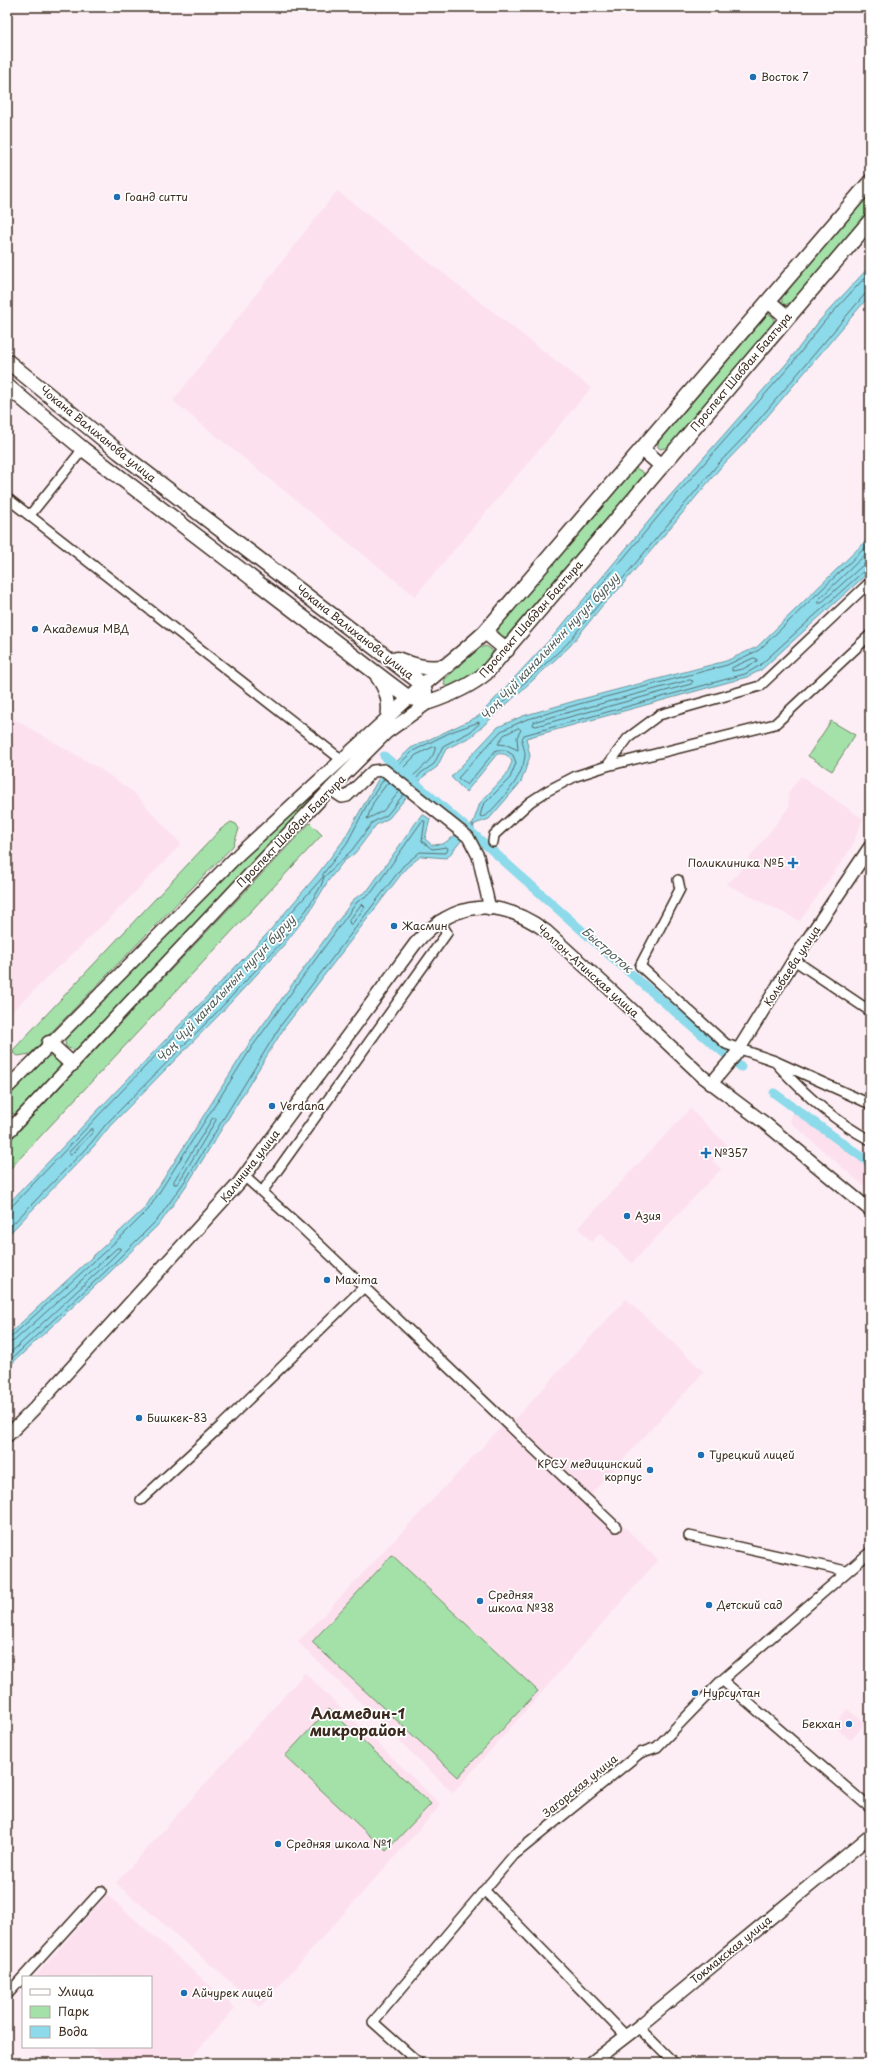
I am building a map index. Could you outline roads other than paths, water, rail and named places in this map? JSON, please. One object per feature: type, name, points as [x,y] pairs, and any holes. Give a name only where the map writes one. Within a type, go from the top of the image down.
[{"type":"main road","name":"Проспект Шабдан Баатыра","points":[[7,1088],[49,1043],[240,853],[388,718],[422,684],[447,666],[485,632],[870,182]]},
{"type":"main road","name":"Проспект Шабдан Баатыра","points":[[8,1128],[72,1064],[330,789],[386,733],[429,702],[451,695],[474,683],[486,673],[870,221]]},
{"type":"main road","points":[[768,301],[787,317]]},
{"type":"main road","name":"Чокана Валиханова улица","points":[[7,361],[119,452],[422,684],[429,702]]},
{"type":"main road","name":"Чокана Валиханова улица","points":[[7,386],[83,449],[409,698],[429,702]]},
{"type":"main road","points":[[642,449],[662,465]]},
{"type":"main road","points":[[485,632],[507,650]]},
{"type":"main road","points":[[384,654],[421,668],[447,666]]},
{"type":"main road","points":[[447,666],[441,675],[439,686],[451,695]]},
{"type":"main road","points":[[372,669],[386,692],[390,709],[388,718]]},
{"type":"main road","name":"Кольбаева улица","points":[[711,1084],[738,1052],[794,960],[870,847]]},
{"type":"main road","name":"Калинина улица","points":[[7,1436],[34,1409],[159,1273],[244,1176],[415,944],[439,920],[464,910],[490,909]]},
{"type":"main road","name":"Чолпон-Атинская улица","points":[[490,909],[501,910],[522,916],[546,931],[711,1084],[766,1124],[870,1210]]},
{"type":"main road","points":[[49,1043],[72,1064]]},
{"type":"main road","name":"Токмакская улица","points":[[591,2063],[638,2027],[870,1836]]},
{"type":"street","points":[[30,515],[83,449]]},
{"type":"street","points":[[7,498],[342,760]]},
{"type":"street","points":[[607,766],[628,738],[659,715],[760,686],[870,582]]},
{"type":"street","points":[[853,597],[870,590]]},
{"type":"street","points":[[493,842],[494,835],[530,802],[547,791],[576,776],[607,766],[775,724],[870,635]]},
{"type":"street","points":[[330,789],[342,797],[348,796],[373,771],[384,770],[468,837],[478,856],[490,909]]},
{"type":"street","points":[[678,880],[680,890],[640,966],[726,1044],[738,1052],[775,1061],[870,1104]]},
{"type":"street","points":[[262,1192],[447,933],[439,920]]},
{"type":"street","points":[[794,960],[870,1011]]},
{"type":"street","points":[[775,1061],[791,1080],[816,1101],[855,1132],[870,1140]]},
{"type":"street","points":[[244,1176],[364,1287],[616,1527]]},
{"type":"street","points":[[141,1500],[364,1287]]},
{"type":"street","points":[[689,1536],[846,1571]]},
{"type":"street","name":"Загорская улица","points":[[419,2063],[373,2022],[514,1855],[640,1753],[657,1747],[722,1680],[846,1571],[870,1552]]},
{"type":"street","points":[[722,1680],[870,1808]]},
{"type":"street","points":[[484,1890],[626,2036]]},
{"type":"street","points":[[24,1976],[101,1891]]},
{"type":"street","points":[[7,1995],[22,1978]]},
{"type":"street","points":[[638,2027],[674,2063]]},
{"type":"water","points":[[870,266],[870,295],[749,438],[721,467],[618,590],[602,606],[570,646],[472,736],[446,749],[437,767],[424,776],[389,818],[376,825],[355,853],[343,862],[328,881],[310,911],[283,946],[219,1015],[110,1126],[94,1146],[7,1236],[7,1205],[266,935],[317,875],[343,841],[379,778],[411,748],[479,716],[554,635],[668,498],[787,363],[820,320]]},
{"type":"water","points":[[870,537],[870,571],[761,670],[747,677],[526,738],[530,756],[521,782],[489,819],[475,824],[447,858],[421,856],[406,868],[284,1028],[190,1180],[161,1222],[7,1368],[7,1336],[145,1208],[249,1044],[354,899],[368,890],[422,814],[430,819],[425,839],[432,845],[443,844],[473,823],[480,803],[506,775],[512,762],[506,755],[497,754],[466,792],[451,777],[498,727],[523,716],[578,700],[726,661],[757,647]]},
{"type":"waterway","name":"Быстроток","points":[[384,756],[650,991],[741,1067]]},
{"type":"waterway","name":"Чоң Чүй каналынын нугун буруу","points":[[473,825],[473,832]]},
{"type":"waterway","name":"Быстроток","points":[[774,1093],[870,1163]]},
{"type":"place","name":"Восток 7","points":[[753,77]]},
{"type":"place","name":"Гоанд ситти","points":[[117,197]]},
{"type":"place","name":"Академия МВД","points":[[35,629]]},
{"type":"place","name":"Поликлиника №5","points":[[793,863]]},
{"type":"place","name":"Жасмин","points":[[394,926]]},
{"type":"place","name":"Verdana","points":[[272,1106]]},
{"type":"place","name":"№357","points":[[706,1153]]},
{"type":"place","name":"Азия","points":[[627,1216]]},
{"type":"place","name":"Maxima","points":[[327,1280]]},
{"type":"place","name":"Бишкек-83","points":[[139,1418]]},
{"type":"place","name":"Турецкий лицей","points":[[701,1455]]},
{"type":"place","name":"КРСУ медицинский корпус","points":[[650,1470]]},
{"type":"place","name":"Средняя школа №38","points":[[480,1601]]},
{"type":"place","name":"Детский сад","points":[[709,1605]]},
{"type":"place","name":"Нурсултан","points":[[695,1693]]},
{"type":"place","name":"Бекхан","points":[[849,1724]]},
{"type":"place","name":"Средняя школа №1","points":[[278,1844]]},
{"type":"place","name":"Айчурек лицей","points":[[184,1993]]},
{"type":"district","name":"Аламедин-1 микрорайон","points":[[358,1722]]}]
